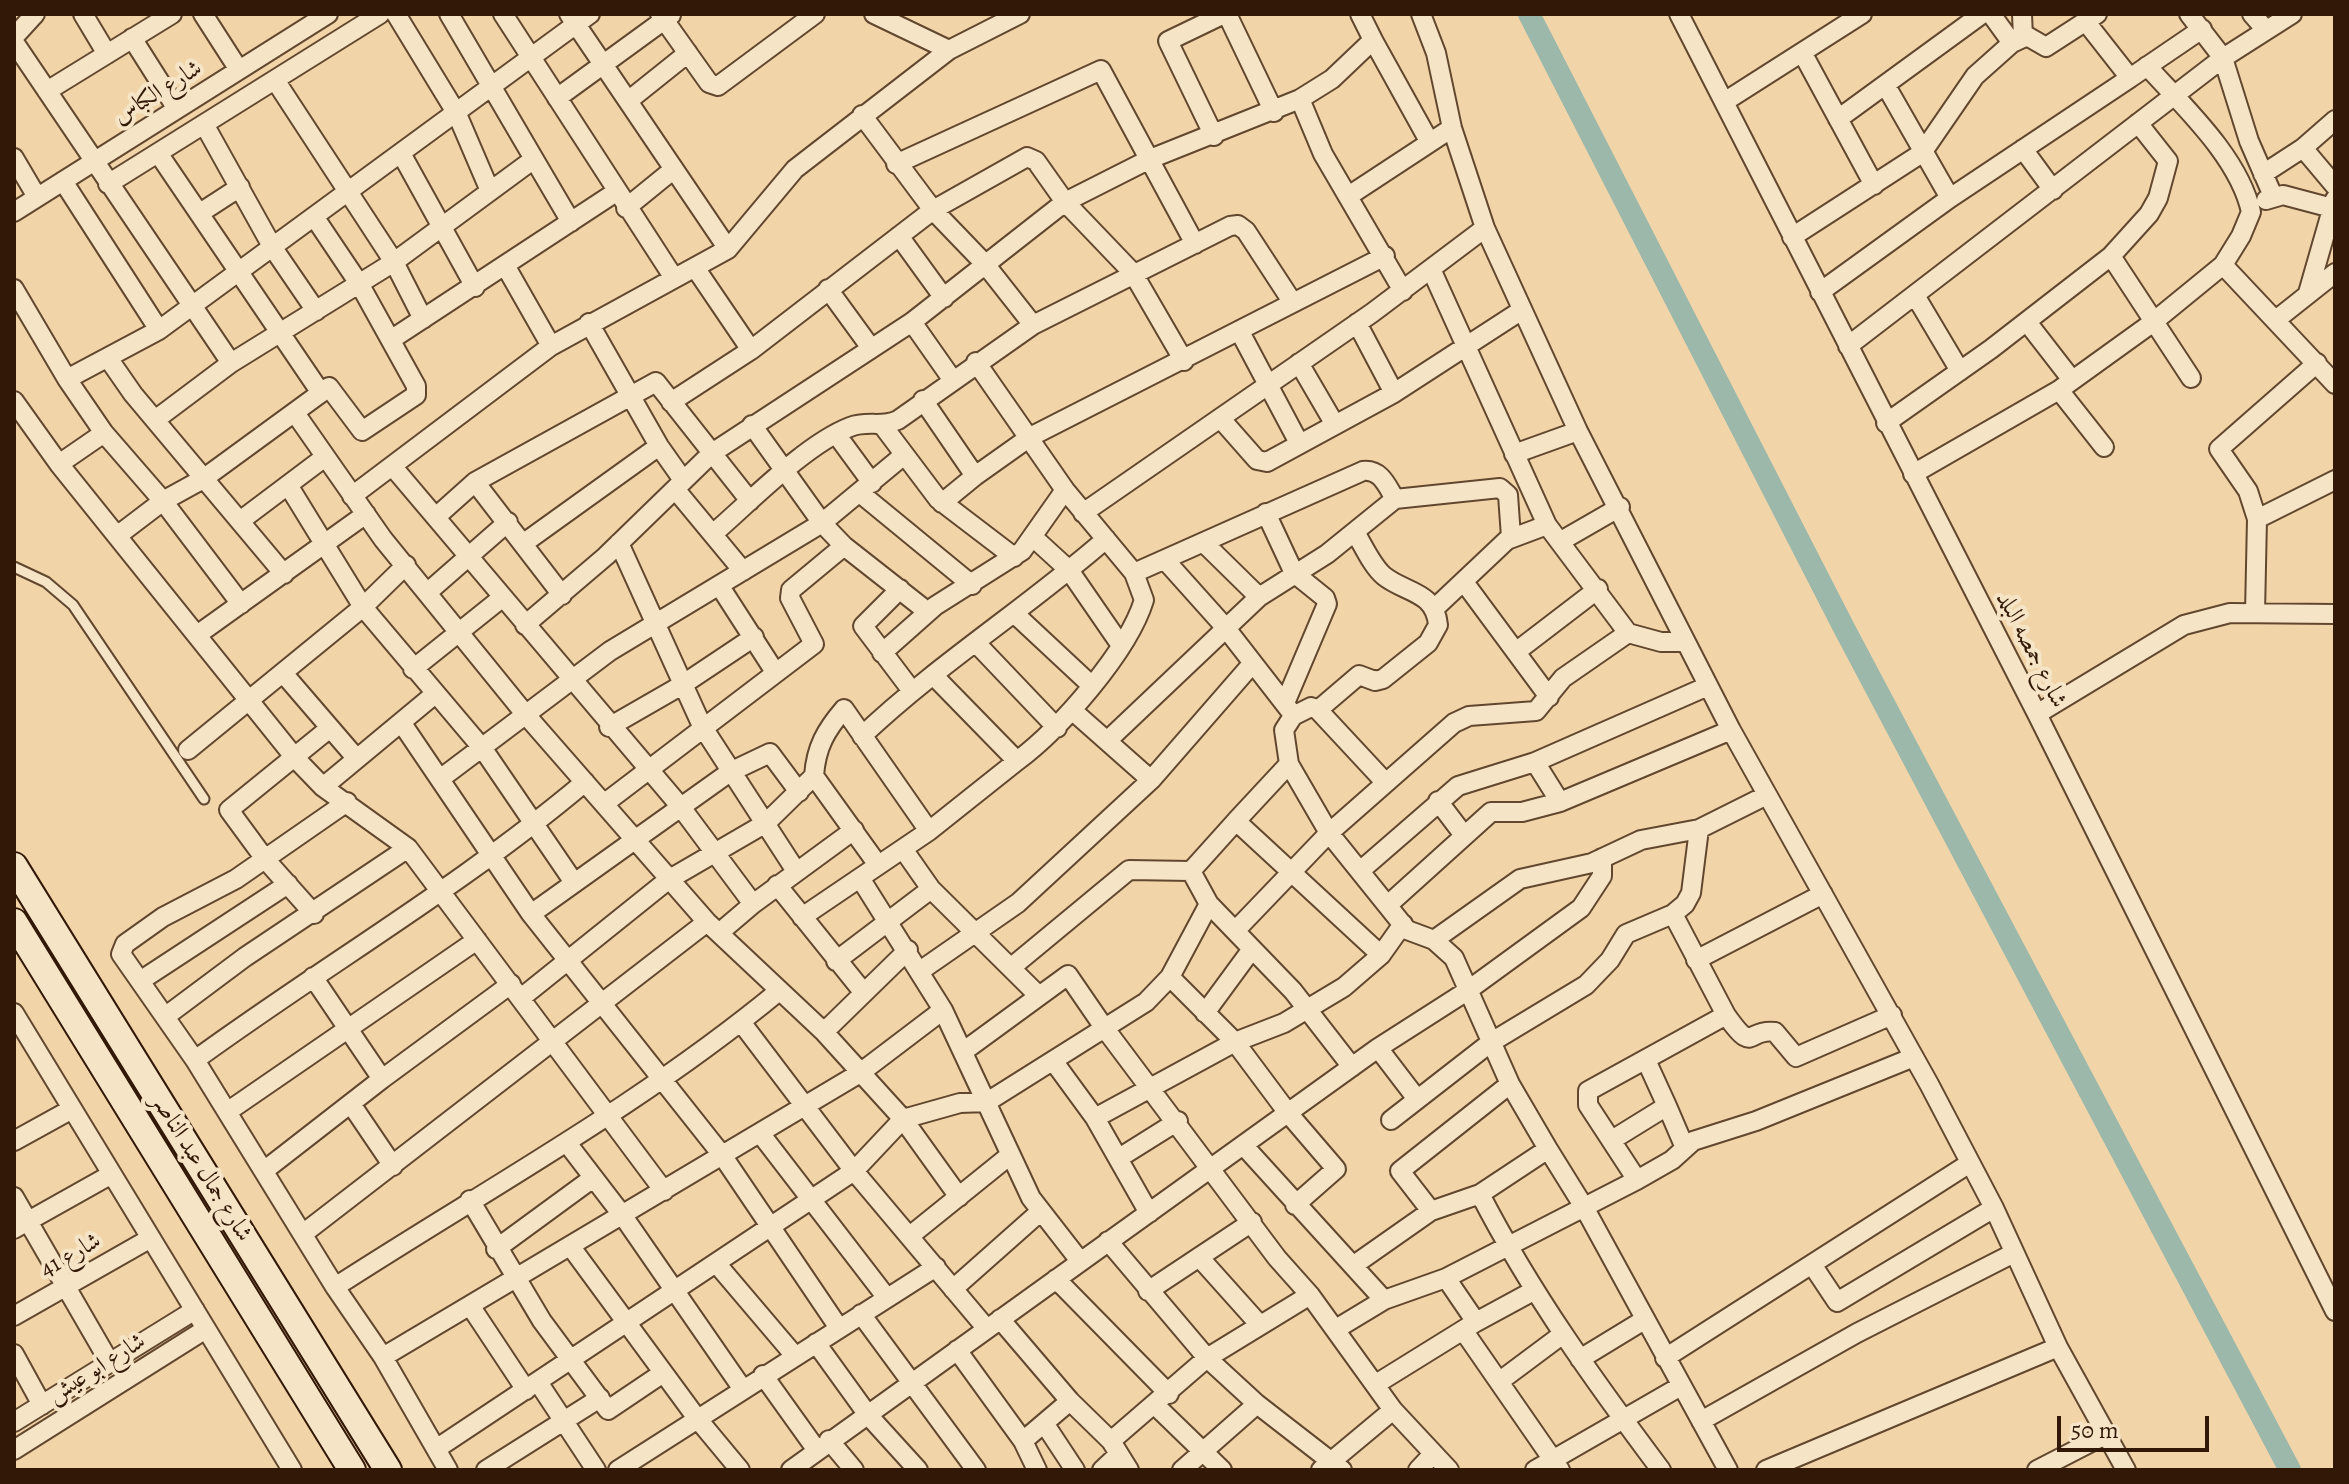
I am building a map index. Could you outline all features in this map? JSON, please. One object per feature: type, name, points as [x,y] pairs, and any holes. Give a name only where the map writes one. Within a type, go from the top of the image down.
[{"type":"main road","name":"شارع جمال عبد الناصر","points":[[14,866],[388,1470]]},
{"type":"main road","name":"شارع جمال عبد الناصر","points":[[14,922],[352,1470]]},
{"type":"street","points":[[83,14],[107,54]]},
{"type":"street","points":[[203,14],[239,70]]},
{"type":"street","name":"شارع الكباس","points":[[14,212],[328,14]]},
{"type":"street","points":[[108,184],[380,14]]},
{"type":"street","points":[[396,14],[457,114],[490,191]]},
{"type":"street","points":[[449,14],[571,222]]},
{"type":"street","points":[[503,14],[674,278]]},
{"type":"street","points":[[557,98],[666,16],[709,83],[721,85],[815,14]]},
{"type":"street","points":[[874,14],[949,50]]},
{"type":"street","points":[[352,496],[551,346],[728,249],[795,169],[862,115],[949,50],[1020,14]]},
{"type":"street","points":[[1214,136],[1168,41],[1225,14],[1274,112]]},
{"type":"street","points":[[1360,14],[1429,141]]},
{"type":"street","points":[[1421,14],[1436,53],[1452,128],[1485,228],[1578,431],[1620,507],[1731,730],[1892,1015],[1994,1208],[2058,1347],[2126,1470]]},
{"type":"street","name":"شارع جمصه البلد","points":[[1679,14],[2037,714],[2335,1311]]},
{"type":"street","points":[[1724,102],[1862,14]]},
{"type":"street","points":[[1838,119],[1982,14]]},
{"type":"street","points":[[1991,14],[2018,40]]},
{"type":"street","points":[[2018,40],[2022,14]]},
{"type":"street","points":[[2189,14],[2223,58],[2273,196]]},
{"type":"street","points":[[2252,14],[2266,30]]},
{"type":"street","points":[[1848,346],[1916,297],[2173,95],[2223,58],[2292,14]]},
{"type":"street","points":[[30,15],[14,40],[93,163],[231,363]]},
{"type":"street","points":[[47,91],[168,15]]},
{"type":"street","points":[[67,379],[159,330],[532,59],[579,17],[603,64],[728,249]]},
{"type":"street","points":[[1792,237],[1922,153],[1975,76],[2018,40],[2031,37],[2046,47],[2092,18],[2130,78]]},
{"type":"street","points":[[1820,292],[1950,198],[2202,29]]},
{"type":"street","points":[[132,38],[177,109]]},
{"type":"street","points":[[525,625],[619,543],[712,453],[912,322],[1065,202],[1150,159],[1274,112],[1300,99],[1332,79],[1373,40]]},
{"type":"street","points":[[628,101],[688,53]]},
{"type":"street","points":[[1803,54],[1874,185]]},
{"type":"street","points":[[2147,66],[2216,143],[2251,212]]},
{"type":"street","points":[[896,164],[1101,70],[1195,244]]},
{"type":"street","points":[[275,80],[394,262],[423,319]]},
{"type":"street","points":[[1886,86],[1950,198]]},
{"type":"street","points":[[1300,99],[1317,141],[1403,291]]},
{"type":"street","points":[[862,115],[933,210],[985,264],[1033,325]]},
{"type":"street","points":[[2263,174],[2303,148],[2335,120]]},
{"type":"street","points":[[1886,423],[2027,322],[2111,256],[2149,214],[2167,170],[2165,155],[2138,123]]},
{"type":"street","points":[[204,124],[273,248],[316,311]]},
{"type":"street","points":[[1350,195],[1452,128]]},
{"type":"street","points":[[2303,148],[2335,186]]},
{"type":"street","points":[[2023,149],[2053,190]]},
{"type":"street","points":[[158,153],[321,393]]},
{"type":"street","points":[[402,155],[475,287]]},
{"type":"street","points":[[671,402],[751,350],[933,210],[1027,157],[1036,161],[1065,202],[1133,273],[1184,361]]},
{"type":"street","points":[[14,158],[37,197]]},
{"type":"street","points":[[155,420],[277,332],[394,262],[534,159]]},
{"type":"street","points":[[392,339],[571,222],[621,200],[674,169]]},
{"type":"street","points":[[63,181],[159,330]]},
{"type":"street","points":[[200,213],[240,187]]},
{"type":"street","points":[[1913,474],[2066,385],[2152,323],[2223,265],[2251,212],[2273,196],[2333,203],[2308,293]]},
{"type":"street","points":[[117,536],[163,501],[203,479],[329,387],[362,431],[416,395],[418,389],[392,339],[315,218]]},
{"type":"street","points":[[714,533],[785,472],[836,434],[861,424],[883,426],[898,420],[976,362],[1033,325],[1133,273],[1238,225],[1246,231],[1293,303]]},
{"type":"street","points":[[1083,513],[1403,291],[1485,228]]},
{"type":"street","points":[[899,236],[944,298]]},
{"type":"street","points":[[942,503],[1030,437],[1385,256]]},
{"type":"street","points":[[2111,256],[2152,323],[2191,378]]},
{"type":"street","points":[[2223,265],[2335,384]]},
{"type":"street","points":[[506,267],[551,346]]},
{"type":"street","points":[[696,269],[751,350]]},
{"type":"street","points":[[1431,269],[1547,525],[1628,633],[1661,642],[1685,642]]},
{"type":"street","points":[[2277,319],[2335,273]]},
{"type":"street","points":[[14,289],[67,379],[104,433],[163,501],[241,604]]},
{"type":"street","points":[[828,289],[871,348]]},
{"type":"street","points":[[1916,297],[1960,371]]},
{"type":"street","points":[[1220,418],[1262,462],[1394,393],[1522,310]]},
{"type":"street","points":[[912,322],[952,379]]},
{"type":"street","points":[[2027,322],[2104,447]]},
{"type":"street","points":[[589,323],[679,485],[743,571]]},
{"type":"street","points":[[1357,323],[1394,393]]},
{"type":"street","points":[[1240,332],[1299,443]]},
{"type":"street","points":[[108,358],[203,479],[284,574]]},
{"type":"street","points":[[802,917],[929,831],[1057,728],[1073,711],[1120,644],[1144,600],[1134,573],[1065,490],[976,362]]},
{"type":"street","points":[[1299,363],[1334,423]]},
{"type":"street","points":[[2255,613],[2257,519],[2248,491],[2219,449],[2317,363]]},
{"type":"street","points":[[437,516],[475,482],[656,382],[750,501]]},
{"type":"street","points":[[923,400],[975,476]]},
{"type":"street","points":[[14,401],[59,464],[296,759],[323,787],[408,848],[664,1191]]},
{"type":"street","points":[[295,413],[352,496],[526,715],[637,839],[668,880],[713,928],[824,1032],[903,1119],[959,1197]]},
{"type":"street","points":[[752,425],[822,523],[844,546],[928,612]]},
{"type":"street","points":[[883,426],[942,503],[1014,557]]},
{"type":"street","points":[[1514,454],[1578,431]]},
{"type":"street","points":[[59,464],[104,433]]},
{"type":"street","points":[[836,434],[866,488],[972,585]]},
{"type":"street","points":[[524,543],[659,446]]},
{"type":"street","points":[[440,779],[483,749],[570,679],[822,523],[904,455]]},
{"type":"street","points":[[240,521],[325,457]]},
{"type":"street","points":[[393,467],[437,516],[609,727],[680,806],[753,904]]},
{"type":"street","points":[[1134,573],[1370,470],[1381,477],[1395,499]]},
{"type":"street","points":[[2257,519],[2335,480]]},
{"type":"street","points":[[475,482],[562,595]]},
{"type":"street","points":[[288,485],[363,607],[483,749],[573,881]]},
{"type":"street","points":[[1107,741],[1259,597],[1315,563],[1395,499],[1500,488],[1508,495],[1511,537]]},
{"type":"street","points":[[882,653],[928,612],[1014,557],[1034,538],[1065,490]]},
{"type":"street","points":[[1561,541],[1620,507]]},
{"type":"street","points":[[1266,513],[1294,573],[1327,604],[1283,735],[1289,764],[1329,833],[1403,924],[1413,934],[1434,940],[1454,958],[1510,1084],[1584,1207],[1728,1470]]},
{"type":"street","points":[[197,635],[366,514]]},
{"type":"street","points":[[428,592],[508,522]]},
{"type":"street","points":[[1435,608],[1511,537],[1547,525]]},
{"type":"street","points":[[1318,710],[1357,677],[1383,679],[1428,643],[1438,625],[1435,608],[1418,592],[1382,574],[1355,532]]},
{"type":"street","points":[[1034,538],[1069,570],[1120,644]]},
{"type":"street","points":[[862,736],[912,691],[1016,615],[1106,539]]},
{"type":"street","points":[[619,543],[658,622],[682,685],[702,726],[796,871]]},
{"type":"street","points":[[1204,543],[1259,597]]},
{"type":"street","points":[[605,803],[702,726],[814,644],[790,598],[791,590],[844,546]]},
{"type":"street","points":[[1165,560],[1225,627],[1289,710]]},
{"type":"street","points":[[188,750],[363,607],[406,565]]},
{"type":"street","points":[[1464,582],[1549,697]]},
{"type":"street","points":[[719,585],[775,672]]},
{"type":"street","points":[[900,589],[863,626],[912,691]]},
{"type":"street","points":[[1517,651],[1598,589]]},
{"type":"street","points":[[413,669],[503,597]]},
{"type":"street","points":[[2037,714],[2184,625],[2230,613],[2333,612]]},
{"type":"street","points":[[1016,615],[1091,685]]},
{"type":"street","points":[[1235,931],[1329,833],[1460,719],[1529,714],[1549,697],[1563,678],[1628,633]]},
{"type":"street","points":[[609,727],[682,685],[754,637]]},
{"type":"street","points":[[977,644],[1057,728]]},
{"type":"street","points":[[920,971],[1018,903],[1151,780],[1252,664]]},
{"type":"street","points":[[283,673],[357,759]]},
{"type":"street","points":[[933,675],[1017,761]]},
{"type":"street","points":[[1360,871],[1458,786],[1535,762],[1708,686]]},
{"type":"street","points":[[323,787],[435,694]]},
{"type":"street","points":[[265,1170],[382,1079],[516,991],[569,962],[668,880],[766,823],[814,776],[818,746],[826,729],[844,709],[929,831]]},
{"type":"street","points":[[1289,710],[1318,710],[1385,782]]},
{"type":"street","points":[[1073,711],[1151,780]]},
{"type":"street","points":[[401,722],[531,914],[722,1155],[839,1328]]},
{"type":"street","points":[[314,914],[265,859],[229,810],[296,759],[330,728]]},
{"type":"street","points":[[1389,904],[1463,834],[1497,810],[1522,812],[1560,802],[1731,730]]},
{"type":"street","points":[[531,914],[573,881],[730,772],[770,753],[799,792]]},
{"type":"street","points":[[1535,762],[1560,802]]},
{"type":"street","points":[[1013,966],[1129,870],[1191,871],[1289,764]]},
{"type":"street","points":[[814,776],[878,865]]},
{"type":"street","points":[[195,1060],[441,892],[534,825],[585,782]]},
{"type":"street","points":[[1434,940],[1520,879],[1602,858],[1628,844],[1699,829],[1767,795]]},
{"type":"street","points":[[1438,801],[1463,834]]},
{"type":"street","points":[[347,802],[265,859],[163,917],[122,946],[121,954],[166,1016],[265,1170],[335,1287],[383,1357],[448,1470]]},
{"type":"street","points":[[1236,821],[1381,955]]},
{"type":"street","points":[[1391,1120],[1490,1043],[1586,985],[1610,960],[1626,934],[1673,914],[1691,893],[1699,829]]},
{"type":"street","points":[[304,1233],[602,1004],[753,904],[854,830]]},
{"type":"street","points":[[166,1016],[245,957],[314,914],[408,848]]},
{"type":"street","points":[[903,849],[931,889],[1013,966],[1039,996]]},
{"type":"street","points":[[791,1470],[1378,1048],[1467,991],[1588,901],[1602,876],[1602,858]]},
{"type":"street","points":[[1191,871],[1209,904],[1308,1008],[1352,1067]]},
{"type":"street","points":[[860,878],[943,1010],[1009,1156],[1041,1211],[1080,1261]]},
{"type":"street","points":[[140,981],[288,884]]},
{"type":"street","points":[[777,885],[864,993]]},
{"type":"street","points":[[836,961],[931,889]]},
{"type":"street","points":[[1696,960],[1823,894]]},
{"type":"street","points":[[436,1449],[854,1171],[903,1119],[960,1103],[987,1102],[1054,1062],[1103,1026],[1146,1002],[1170,977],[1209,904]]},
{"type":"street","points":[[1673,914],[1726,1015],[1743,1037],[1753,1039],[1768,1031],[1775,1032],[1796,1057],[1892,1015]]},
{"type":"street","points":[[1095,1118],[1235,1042],[1284,1023],[1344,987],[1381,955],[1403,924]]},
{"type":"street","points":[[227,1112],[477,940]]},
{"type":"street","points":[[1205,1013],[1252,949]]},
{"type":"street","points":[[824,1032],[908,950]]},
{"type":"street","points":[[964,1051],[1068,975],[1103,1026],[1336,1329],[1393,1410],[1449,1470]]},
{"type":"street","points":[[313,977],[382,1079]]},
{"type":"street","points":[[1170,977],[1235,1042],[1288,1113],[1336,1169],[1295,1205]]},
{"type":"street","points":[[335,1287],[470,1200],[609,1118],[779,991]]},
{"type":"street","points":[[383,1357],[860,1073],[943,1010]]},
{"type":"street","points":[[14,1013],[292,1470]]},
{"type":"street","points":[[1637,1180],[1588,1105],[1588,1091],[1726,1015]]},
{"type":"street","points":[[741,1022],[807,1105],[854,1171],[911,1235],[953,1289],[993,1324],[1120,1455]]},
{"type":"street","points":[[1378,1048],[1417,1099]]},
{"type":"street","points":[[1336,1329],[1384,1300],[1446,1278],[1637,1180],[1703,1137],[1756,1121],[1914,1057]]},
{"type":"street","points":[[1646,1060],[1685,1148]]},
{"type":"street","points":[[1054,1062],[1095,1118],[1149,1213]]},
{"type":"street","points":[[1431,1211],[1400,1171],[1510,1084]]},
{"type":"street","points":[[351,1104],[393,1166]]},
{"type":"street","points":[[1612,1140],[1667,1106]]},
{"type":"street","points":[[14,1141],[72,1109]]},
{"type":"street","points":[[1119,1158],[1178,1121]]},
{"type":"street","points":[[760,1133],[887,1298]]},
{"type":"street","points":[[567,1143],[623,1216],[742,1388]]},
{"type":"street","points":[[1244,1146],[1384,1300]]},
{"type":"street","points":[[1354,1265],[1431,1211],[1480,1194],[1548,1149]]},
{"type":"street","points":[[911,1235],[1009,1156]]},
{"type":"street","points":[[1665,1358],[1970,1163]]},
{"type":"street","points":[[21,1225],[112,1174]]},
{"type":"street","points":[[496,1249],[593,1178]]},
{"type":"street","points":[[1480,1194],[1507,1247],[1563,1334],[1661,1470]]},
{"type":"street","points":[[14,1197],[21,1225],[66,1286],[110,1363]]},
{"type":"street","points":[[470,1200],[496,1249],[542,1321],[610,1411],[663,1373]]},
{"type":"street","points":[[1837,1302],[1994,1208]]},
{"type":"street","points":[[953,1289],[1041,1211]]},
{"type":"street","points":[[1148,1291],[1252,1222]]},
{"type":"street","name":"شارع 41","points":[[14,1316],[151,1238]]},
{"type":"street","points":[[1108,1241],[1207,1358],[1332,1467],[1393,1410]]},
{"type":"street","points":[[571,1247],[696,1417],[740,1470]]},
{"type":"street","points":[[1701,1421],[1857,1333],[2014,1253]]},
{"type":"street","points":[[1199,1257],[1259,1324]]},
{"type":"street","points":[[716,1263],[795,1356]]},
{"type":"street","points":[[1813,1266],[1857,1333]]},
{"type":"street","points":[[618,1470],[696,1417],[936,1267]]},
{"type":"street","points":[[1446,1278],[1500,1381],[1557,1464]]},
{"type":"street","points":[[1056,1279],[1222,1470]]},
{"type":"street","points":[[1376,1384],[1469,1326],[1535,1290]]},
{"type":"street","points":[[1102,1470],[1120,1455],[1162,1400],[1207,1358],[1310,1295]]},
{"type":"street","points":[[471,1307],[532,1386],[562,1419],[596,1470]]},
{"type":"street","name":"شارع ابو عيش","points":[[14,1422],[195,1310]]},
{"type":"street","points":[[861,1314],[976,1470]]},
{"type":"street","points":[[1580,1359],[1644,1320]]},
{"type":"street","name":"شارع ابو عيش","points":[[14,1450],[206,1329]]},
{"type":"street","points":[[1500,1381],[1563,1334]]},
{"type":"street","points":[[816,1343],[868,1415],[916,1469]]},
{"type":"street","points":[[1766,1470],[2058,1347]]},
{"type":"street","points":[[957,1350],[1023,1441],[1037,1470]]},
{"type":"street","points":[[14,1354],[42,1405]]},
{"type":"street","points":[[763,1375],[823,1445],[854,1470]]},
{"type":"street","points":[[1535,1470],[1557,1464],[1681,1386]]},
{"type":"street","points":[[486,1470],[562,1419],[600,1398]]},
{"type":"street","points":[[1023,1441],[1070,1401]]},
{"type":"street","points":[[1182,1470],[1257,1404]]},
{"type":"street","points":[[1044,1423],[1075,1470]]},
{"type":"street","points":[[2037,1470],[2105,1435]]},
{"type":"street","points":[[1418,1470],[1433,1454]]},
{"type":"lane","points":[[14,567],[46,582],[73,605],[204,799]]},
{"type":"waterway","points":[[1529,14],[1844,628],[2290,1470]]}]
